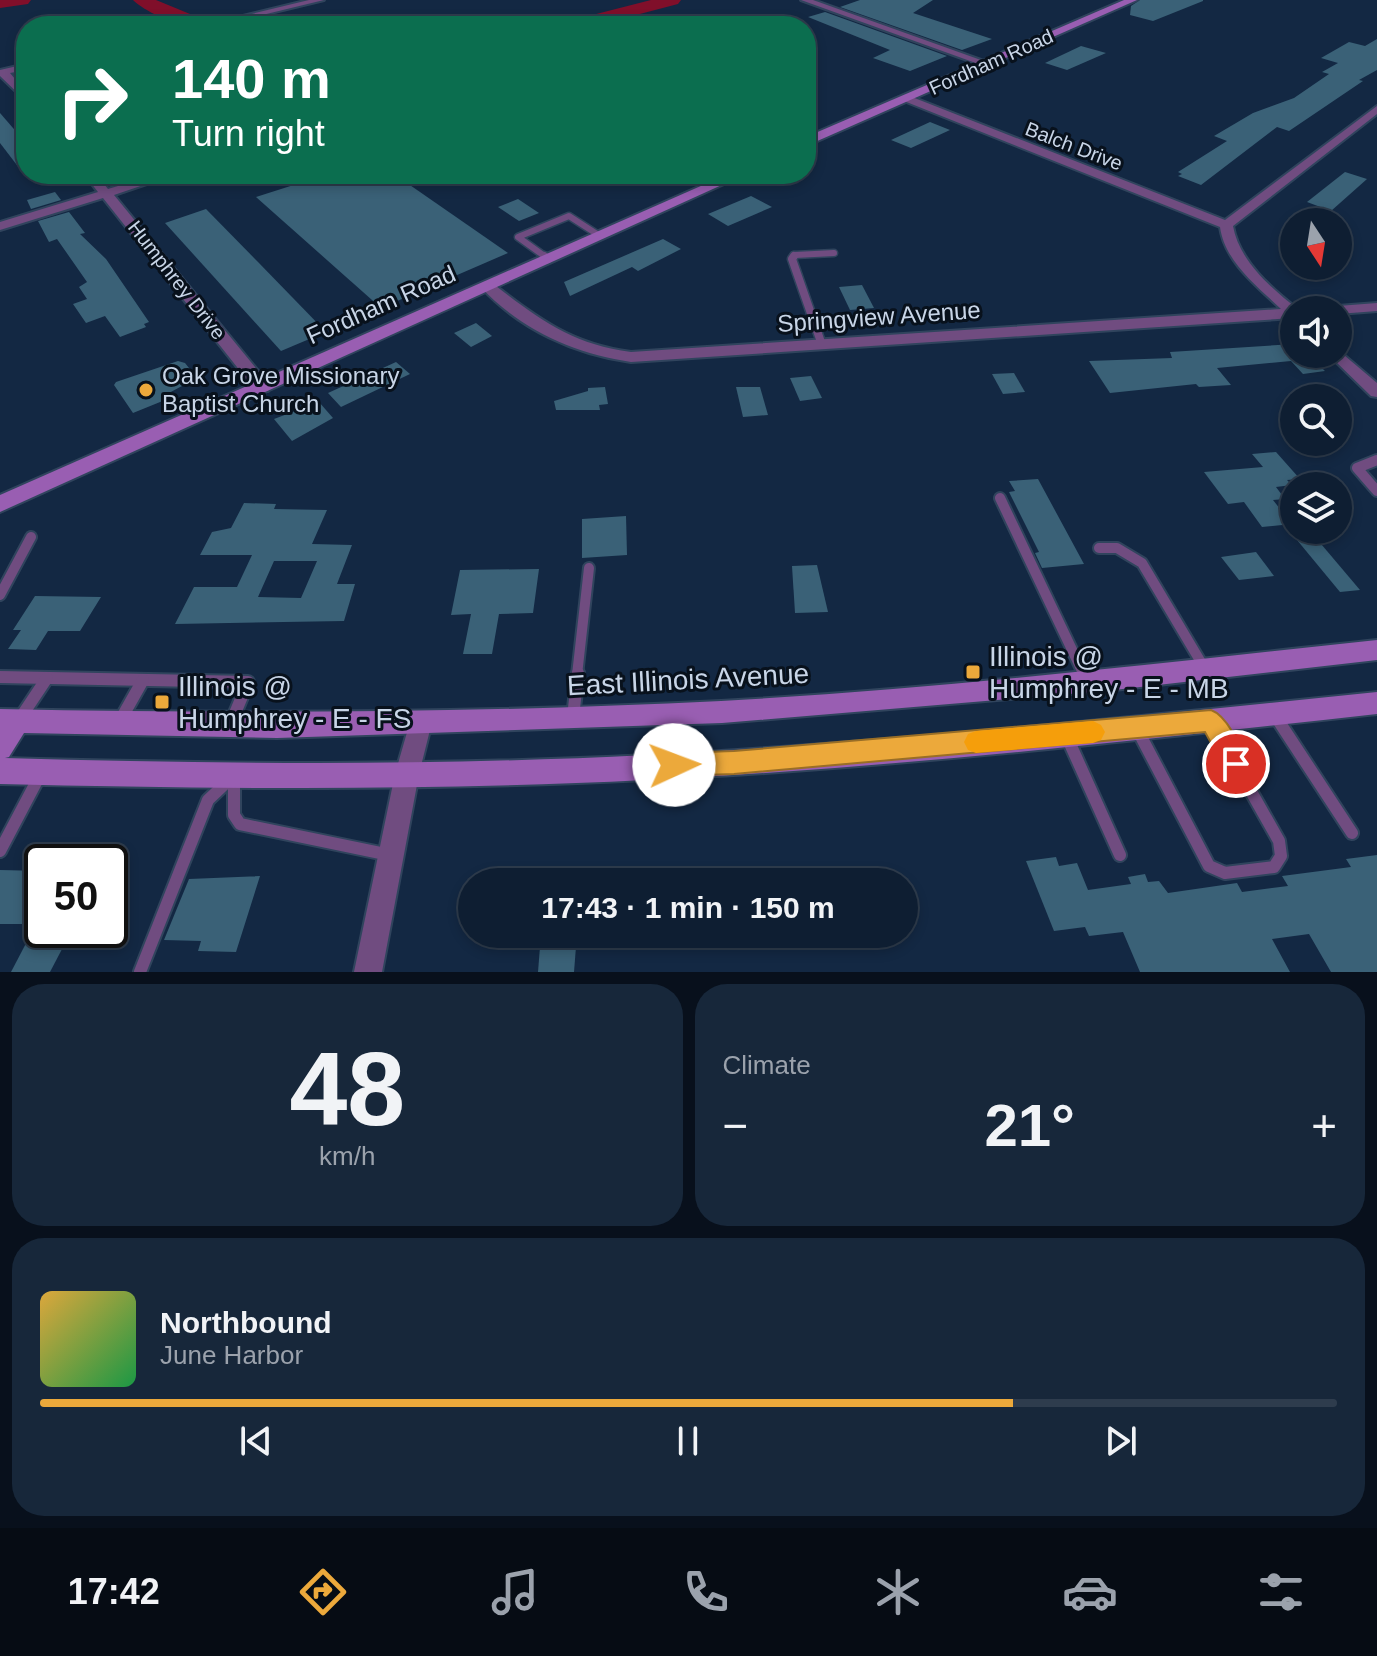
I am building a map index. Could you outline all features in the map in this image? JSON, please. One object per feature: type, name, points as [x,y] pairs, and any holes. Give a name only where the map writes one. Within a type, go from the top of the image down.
[{"type":"main road","name":"Fordham Road","points":[[816,138],[1132,0]]},
{"type":"main road","name":"Fordham Road","points":[[0,504],[717,184]]},
{"type":"main road","name":"East Illinois Avenue","points":[[8,722],[230,726],[722,712],[1087,681],[1377,650]]},
{"type":"main road","points":[[0,771],[234,777],[734,763],[1137,729],[1377,703]]},
{"type":"main road","points":[[0,748],[8,722]]},
{"type":"street","points":[[249,16],[320,0]]},
{"type":"street","points":[[805,0],[987,64]]},
{"type":"street","points":[[258,6],[270,11]]},
{"type":"street","points":[[2,73],[16,88]]},
{"type":"street","name":"Balch Drive","points":[[908,99],[1226,225]]},
{"type":"street","points":[[1280,299],[1235,252],[1226,237],[1226,225],[1377,109]]},
{"type":"street","name":"Humphrey Drive","points":[[98,184],[262,387]]},
{"type":"street","points":[[0,226],[138,184]]},
{"type":"street","name":"Springview Avenue","points":[[487,286],[548,333],[573,347],[631,357],[1280,315]]},
{"type":"street","points":[[1352,309],[1377,307]]},
{"type":"street","points":[[1351,368],[1377,392]]},
{"type":"street","points":[[368,972],[407,774],[421,722]]},
{"type":"lane","points":[[548,259],[518,237],[569,216],[600,236]]},
{"type":"lane","points":[[822,345],[792,259],[795,255],[834,253]]},
{"type":"lane","points":[[1377,460],[1365,461],[1357,468],[1377,491]]},
{"type":"lane","points":[[1000,498],[1087,681]]},
{"type":"lane","points":[[0,595],[31,537]]},
{"type":"lane","points":[[1099,548],[1117,548],[1142,563],[1205,669]]},
{"type":"lane","points":[[573,717],[589,568]]},
{"type":"lane","points":[[0,677],[248,682],[230,726]]},
{"type":"lane","points":[[8,722],[47,678]]},
{"type":"lane","points":[[117,725],[143,680]]},
{"type":"lane","points":[[1274,714],[1352,833]]},
{"type":"lane","points":[[1137,729],[1209,866],[1225,873],[1274,867],[1281,856],[1279,841],[1211,721]]},
{"type":"lane","points":[[1066,734],[1120,855]]},
{"type":"lane","points":[[0,851],[42,772]]},
{"type":"lane","points":[[234,777],[234,815],[240,824],[390,855]]},
{"type":"lane","points":[[140,972],[208,800],[234,777]]},
{"type":"building","points":[[860,0],[933,0],[913,13],[992,39],[962,50],[840,7]]},
{"type":"building","points":[[1140,0],[1203,1],[1153,21],[1130,15],[1131,6]]},
{"type":"building","points":[[825,12],[947,56],[910,71],[873,58],[890,50],[811,16]]},
{"type":"building","points":[[1377,39],[1377,70],[1359,80],[1363,81],[1289,131],[1277,127],[1201,185],[1178,176],[1182,174],[1178,172],[1227,141],[1214,136],[1253,113],[1294,98],[1329,74],[1322,72],[1338,63],[1321,58],[1349,42],[1365,46]]},
{"type":"building","points":[[1081,46],[1106,53],[1067,70],[1045,63]]},
{"type":"building","points":[[0,113],[16,131],[16,164],[0,143]]},
{"type":"building","points":[[930,122],[950,130],[911,148],[891,140]]},
{"type":"building","points":[[1345,172],[1367,179],[1334,208],[1323,208],[1307,202]]},
{"type":"building","points":[[297,184],[408,184],[508,253],[381,308],[256,197]]},
{"type":"building","points":[[55,192],[61,200],[31,209],[27,200]]},
{"type":"building","points":[[751,196],[772,207],[728,226],[708,214]]},
{"type":"building","points":[[518,199],[539,213],[519,221],[498,207]]},
{"type":"building","points":[[206,209],[326,332],[281,351],[165,223]]},
{"type":"building","points":[[69,212],[85,233],[80,234],[106,259],[149,322],[144,324],[146,327],[120,337],[105,316],[86,323],[73,304],[87,299],[79,287],[87,282],[57,239],[49,242],[38,221]]},
{"type":"building","points":[[663,239],[681,249],[638,271],[632,267],[570,296],[564,282]]},
{"type":"building","points":[[862,285],[874,308],[850,310],[839,287]]},
{"type":"building","points":[[476,323],[492,336],[471,347],[454,333]]},
{"type":"building","points":[[1280,345],[1280,362],[1217,368],[1231,385],[1199,387],[1196,384],[1110,393],[1089,361],[1172,358],[1170,352]]},
{"type":"building","name":"Oak Grove Missionary Baptist Church","points":[[178,361],[185,363],[197,378],[167,394],[170,398],[133,413],[114,385],[116,382]]},
{"type":"building","points":[[396,362],[410,374],[341,407],[328,393]]},
{"type":"building","points":[[1297,368],[1322,368],[1325,371],[1303,374]]},
{"type":"building","points":[[1014,373],[1025,392],[1003,394],[992,374]]},
{"type":"building","points":[[811,376],[822,398],[800,401],[790,378]]},
{"type":"building","points":[[605,387],[608,404],[599,405],[600,410],[556,410],[554,401],[588,391],[588,388]]},
{"type":"building","points":[[736,387],[760,387],[768,415],[743,417]]},
{"type":"building","points":[[319,402],[333,418],[292,441],[274,419]]},
{"type":"building","points":[[1276,452],[1294,472],[1280,472],[1280,486],[1276,487],[1280,499],[1273,500],[1280,509],[1280,525],[1262,527],[1244,502],[1228,504],[1204,472],[1263,467],[1252,454]]},
{"type":"building","points":[[1038,479],[1084,564],[1042,568],[1035,553],[1039,552],[1009,492],[1015,491],[1009,481]]},
{"type":"building","points":[[244,503],[276,504],[274,509],[327,510],[312,544],[352,545],[337,584],[355,584],[344,621],[175,624],[194,587],[237,587],[252,555],[200,555],[212,532],[231,528]],"holes":[[[274,561],[317,561],[301,598],[258,597]]]},
{"type":"building","points":[[626,516],[627,555],[582,558],[582,519]]},
{"type":"building","points":[[1300,544],[1321,544],[1360,590],[1340,592]]},
{"type":"building","points":[[1256,552],[1274,576],[1239,580],[1221,557]]},
{"type":"building","points":[[817,565],[828,612],[795,613],[792,566]]},
{"type":"building","points":[[539,569],[533,613],[499,614],[492,654],[463,654],[471,614],[451,615],[460,570]]},
{"type":"building","points":[[35,596],[101,597],[80,631],[48,631],[36,650],[8,649],[21,630],[13,630]]},
{"type":"building","points":[[1377,855],[1377,972],[1331,972],[1309,934],[1272,939],[1290,972],[1140,972],[1123,932],[1089,936],[1085,927],[1054,931],[1026,861],[1056,857],[1059,866],[1077,863],[1088,890],[1131,884],[1128,877],[1145,874],[1148,882],[1159,881],[1168,893],[1237,883],[1242,892],[1288,886],[1282,876],[1351,867],[1346,859]]},
{"type":"building","points":[[0,870],[24,871],[24,924],[0,924]]},
{"type":"building","points":[[260,876],[236,952],[198,951],[201,941],[164,940],[189,879]]},
{"type":"building","points":[[24,947],[63,948],[50,972],[11,972]]},
{"type":"building","points":[[540,948],[576,948],[574,972],[538,972]]},
{"type":"waterway","points":[[0,3],[22,0]]},
{"type":"waterway","points":[[142,0],[179,16]]},
{"type":"waterway","points":[[610,16],[672,0]]},
{"type":"slow traffic","points":[[976,742],[1093,732]]},
{"type":"place","name":"Oak Grove Missionary Baptist Church","points":[[146,390]]},
{"type":"place","name":"Illinois @ Humphrey - E - MB","points":[[973,672]]},
{"type":"place","name":"Illinois @ Humphrey - E - FS","points":[[162,702]]},
{"type":"route","points":[[674,765],[734,763],[1211,721],[1236,764]]}]
